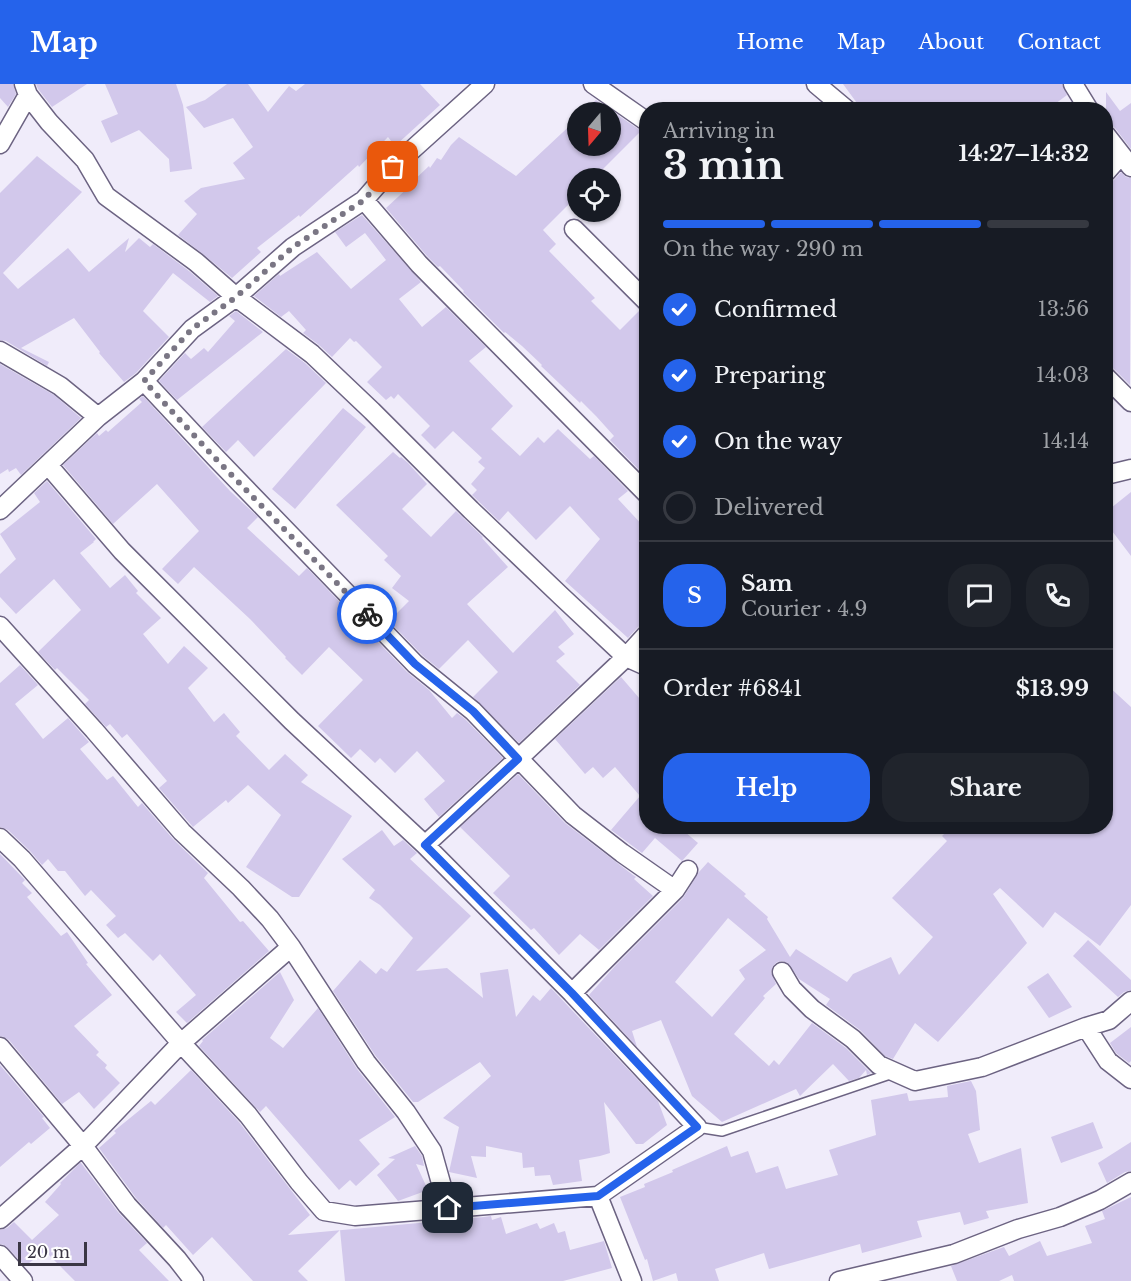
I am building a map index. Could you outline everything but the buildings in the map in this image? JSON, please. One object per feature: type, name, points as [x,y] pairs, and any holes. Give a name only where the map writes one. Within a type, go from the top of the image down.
[{"type":"street","points":[[0,510],[98,417],[144,381],[192,329],[236,297],[293,247],[364,200],[393,167],[485,84]]},
{"type":"street","points":[[592,84],[639,116]]},
{"type":"street","points":[[816,84],[837,102]]},
{"type":"street","points":[[1073,84],[1084,102]]},
{"type":"street","points":[[0,144],[26,89],[49,122],[85,160],[106,196],[196,262],[236,297],[312,354],[471,510],[626,657],[639,663]]},
{"type":"street","points":[[1113,144],[1126,161]]},
{"type":"street","points":[[364,200],[419,264],[639,486]]},
{"type":"street","points":[[574,229],[639,294]]},
{"type":"street","points":[[0,351],[60,386],[98,417]]},
{"type":"street","points":[[144,381],[214,457],[415,664],[473,711],[573,815],[675,890]]},
{"type":"street","points":[[1113,384],[1131,402]]},
{"type":"street","points":[[0,838],[22,859],[181,1043],[248,1115],[324,1211],[355,1216],[598,1196],[697,1127],[572,993],[425,845],[292,721],[122,551],[48,465]]},
{"type":"street","points":[[1113,474],[1131,469]]},
{"type":"street","points":[[0,626],[182,832],[270,919],[291,947],[366,1062],[406,1112],[432,1151],[448,1208]]},
{"type":"street","points":[[425,845],[639,643]]},
{"type":"street","points":[[572,993],[675,890],[688,870]]},
{"type":"street","points":[[0,1219],[83,1146],[181,1043],[291,947]]},
{"type":"street","points":[[782,972],[792,989],[812,1009],[853,1039],[879,1065],[915,1081],[982,1067],[1109,1020],[1131,1001]]},
{"type":"street","points":[[1086,1027],[1108,1061],[1131,1079]]},
{"type":"street","points":[[0,1047],[83,1146],[127,1205],[194,1281]]},
{"type":"street","points":[[839,1281],[954,1254],[1018,1229],[1060,1217],[1100,1200],[1131,1182]]},
{"type":"street","points":[[598,1196],[632,1281]]},
{"type":"street","points":[[0,1255],[23,1281]]},
{"type":"lane","points":[[697,1127],[722,1131],[895,1072]]},
{"type":"way so far","points":[[367,614],[214,457],[144,381],[192,329],[236,297],[293,247],[364,200],[393,167]]},
{"type":"route","points":[[367,614],[415,664],[473,711],[518,759],[425,845],[572,993],[697,1127],[598,1196],[448,1208]]}]
